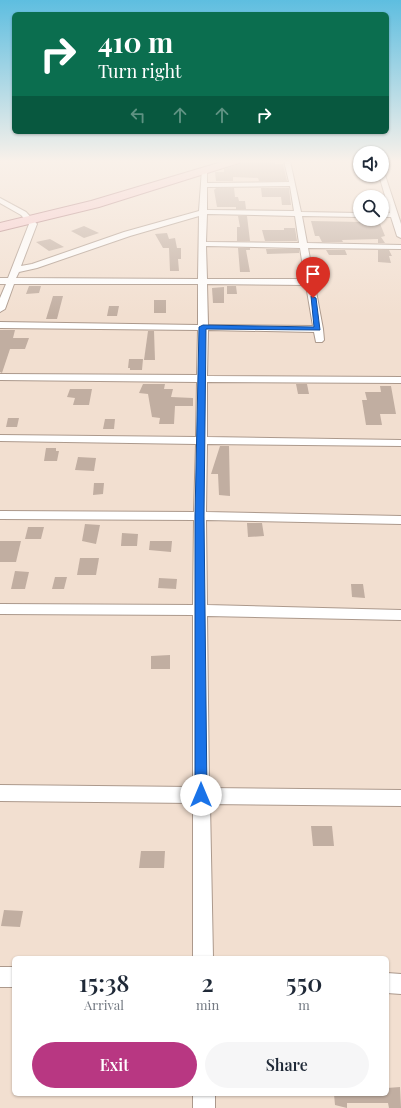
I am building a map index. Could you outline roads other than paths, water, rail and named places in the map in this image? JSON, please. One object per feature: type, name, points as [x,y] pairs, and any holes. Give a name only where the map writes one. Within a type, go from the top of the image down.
[{"type":"main road","points":[[0,227],[61,213]]},
{"type":"street","points":[[0,309],[33,224],[32,220],[20,213]]},
{"type":"street","points":[[14,270],[28,268],[127,234],[202,213]]},
{"type":"street","points":[[203,956],[200,516],[203,327],[201,282],[204,213]]},
{"type":"street","points":[[238,213],[353,215]]},
{"type":"street","points":[[299,214],[319,340]]},
{"type":"street","points":[[389,215],[394,215],[401,236]]},
{"type":"street","points":[[202,244],[401,247]]},
{"type":"street","points":[[0,281],[310,282]]},
{"type":"street","points":[[0,325],[318,329]]},
{"type":"street","points":[[0,377],[401,380]]},
{"type":"street","points":[[0,438],[401,443]]},
{"type":"street","points":[[0,515],[200,516],[401,520]]},
{"type":"street","points":[[0,609],[201,610],[401,615]]},
{"type":"street","points":[[0,793],[401,798]]},
{"type":"street","points":[[0,977],[12,977]]},
{"type":"street","points":[[389,983],[401,984]]},
{"type":"street","points":[[204,1096],[204,1108]]}]
